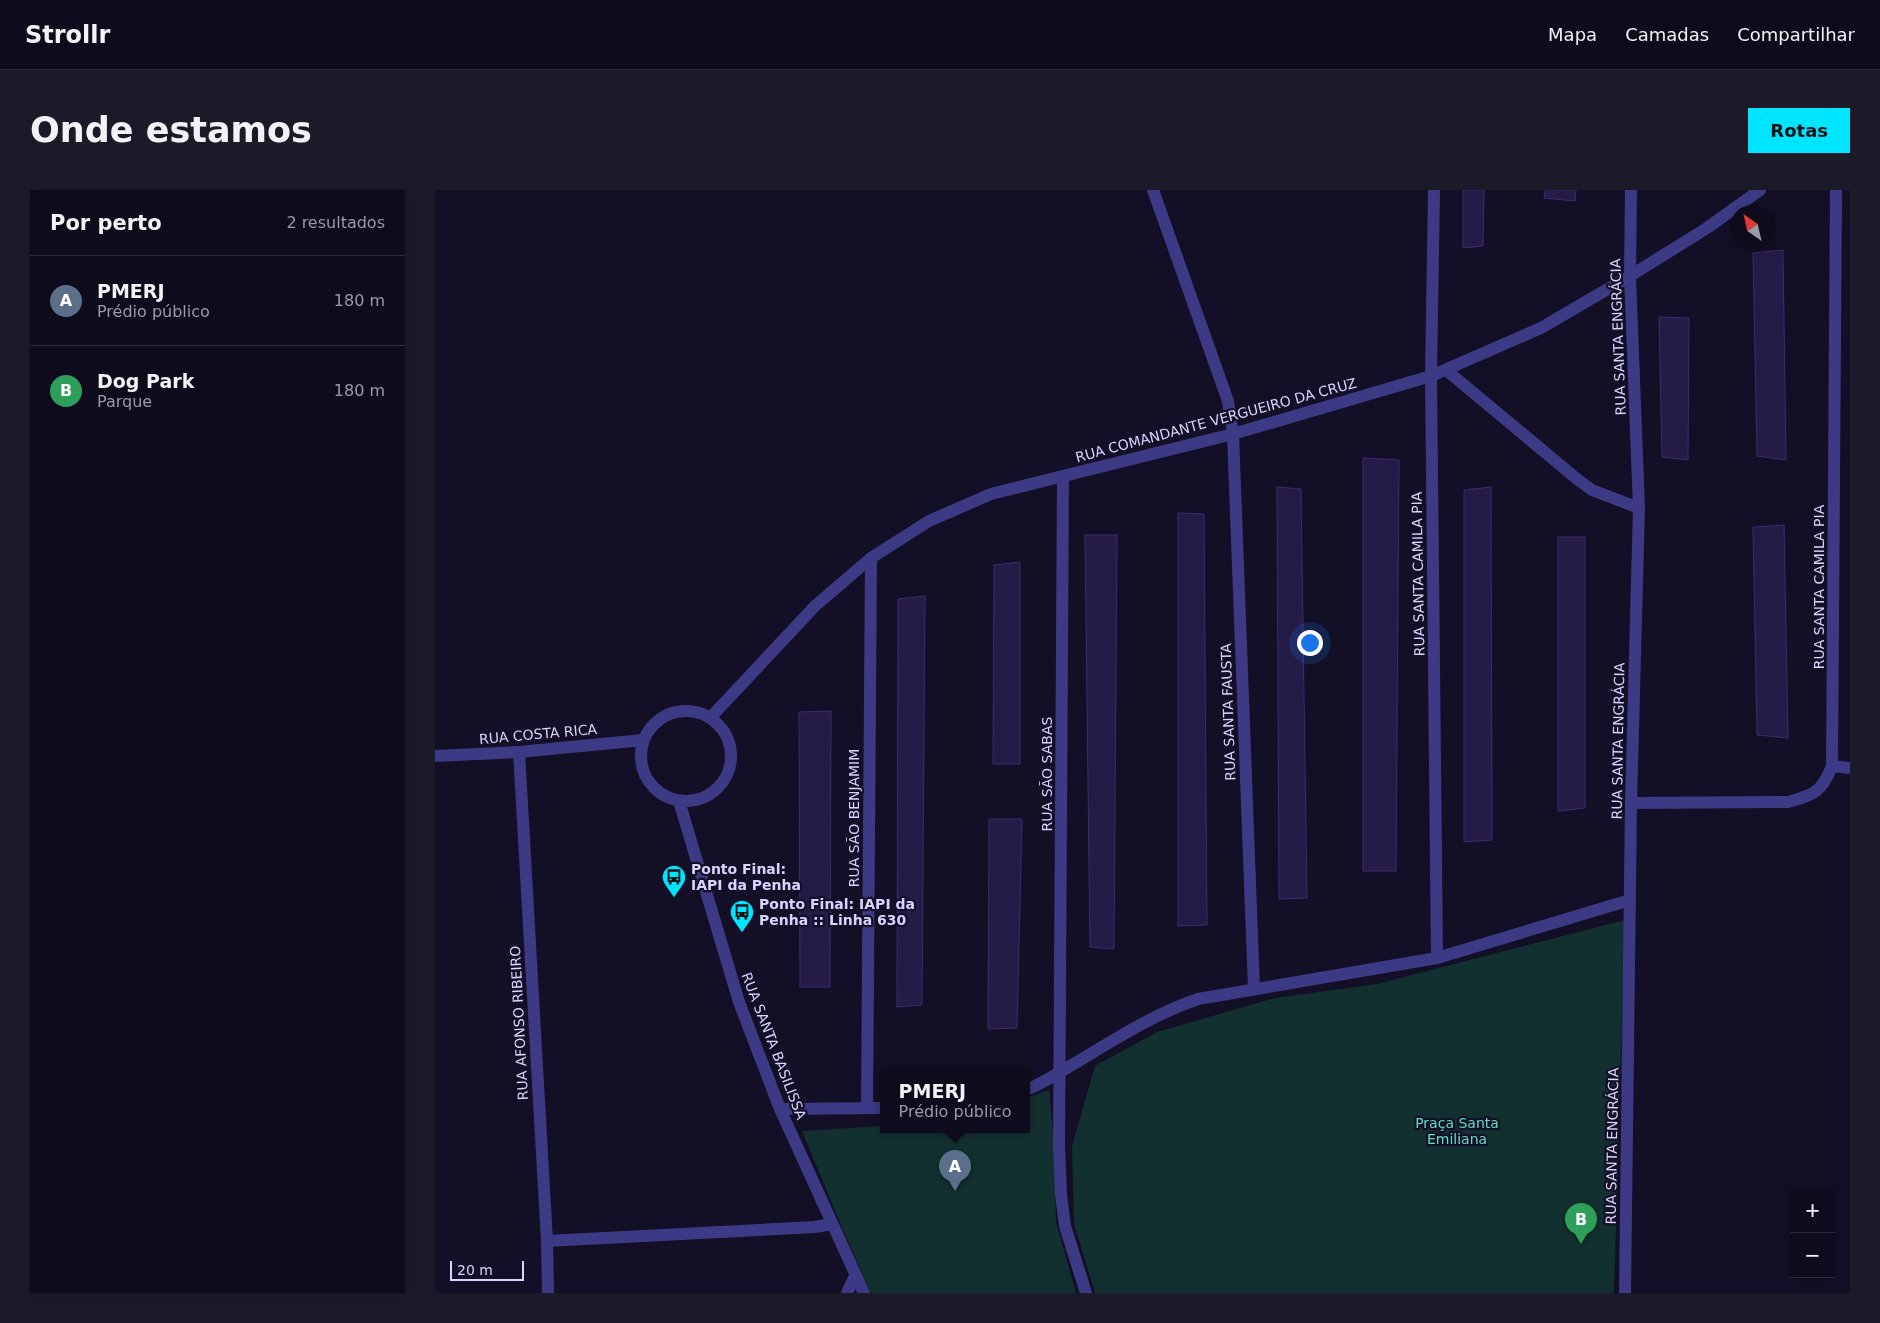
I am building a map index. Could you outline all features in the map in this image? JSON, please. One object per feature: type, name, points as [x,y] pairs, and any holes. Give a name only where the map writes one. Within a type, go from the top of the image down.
[{"type":"street","name":"RUA SANTA FAUSTA","points":[[1153,190],[1229,401],[1233,434],[1254,989]]},
{"type":"street","name":"RUA SANTA CAMILA PIA","points":[[1434,190],[1431,376],[1437,958]]},
{"type":"street","name":"RUA SANTA ENGRÁCIA","points":[[1625,1293],[1631,803],[1639,508],[1630,276],[1631,190]]},
{"type":"street","name":"RUA COMANDANTE VERGUEIRO DA CRUZ","points":[[711,717],[815,606],[871,558],[929,521],[991,494],[1233,434],[1431,376],[1541,328],[1707,228],[1761,190]]},
{"type":"street","name":"RUA SANTA CAMILA PIA","points":[[1631,803],[1788,802],[1819,791],[1832,766],[1836,190]]},
{"type":"street","points":[[1446,370],[1592,490],[1639,508]]},
{"type":"street","name":"RUA SÃO SABAS","points":[[1061,1072],[1063,477]]},
{"type":"street","name":"RUA SÃO BENJAMIM","points":[[867,1108],[871,558]]},
{"type":"street","points":[[692,711],[711,717],[720,725],[727,736],[732,760],[723,783],[703,798],[679,801],[660,794],[647,779],[641,760],[643,740],[654,723],[672,713],[692,711]]},
{"type":"street","name":"RUA COSTA RICA","points":[[435,756],[519,752],[643,740]]},
{"type":"street","name":"RUA AFONSO RIBEIRO","points":[[519,752],[547,1241],[548,1293]]},
{"type":"street","points":[[1832,766],[1850,768]]},
{"type":"street","name":"RUA SANTA BASILISSA","points":[[679,801],[739,1002],[780,1109],[864,1293]]},
{"type":"street","points":[[1030,1088],[1169,1009],[1197,999],[1437,958],[1630,900]]},
{"type":"street","points":[[1061,1072],[1059,1147],[1061,1194],[1065,1226],[1086,1293]]},
{"type":"street","points":[[780,1109],[880,1108]]},
{"type":"street","points":[[547,1241],[815,1227],[831,1224]]},
{"type":"street","points":[[847,1293],[855,1276]]},
{"type":"green space","name":"Praça Santa Emiliana","points":[[1625,920],[1614,1293],[1095,1293],[1074,1224],[1072,1146],[1095,1066],[1157,1032],[1275,998],[1377,984]]},
{"type":"green space","points":[[1049,1090],[1054,1143],[1056,1222],[1076,1293],[871,1293],[802,1131],[880,1126],[880,1133],[1030,1133],[1030,1097]]},
{"type":"building","points":[[1463,190],[1484,190],[1483,246],[1463,248]]},
{"type":"building","points":[[1545,190],[1576,190],[1575,201],[1544,198]]},
{"type":"building","points":[[1783,250],[1786,460],[1757,456],[1753,253]]},
{"type":"building","points":[[1659,317],[1689,318],[1688,460],[1662,457]]},
{"type":"building","points":[[1363,458],[1399,460],[1396,871],[1363,871]]},
{"type":"building","points":[[1277,487],[1301,489],[1307,898],[1279,899]]},
{"type":"building","points":[[1491,487],[1492,840],[1464,842],[1464,490]]},
{"type":"building","points":[[1178,513],[1204,514],[1207,925],[1178,926]]},
{"type":"building","points":[[1784,525],[1788,738],[1757,735],[1753,527]]},
{"type":"building","points":[[1085,535],[1117,535],[1114,949],[1090,947]]},
{"type":"building","points":[[1558,537],[1585,537],[1585,808],[1558,811]]},
{"type":"building","points":[[1020,562],[1020,764],[993,764],[994,565]]},
{"type":"building","points":[[925,596],[922,1005],[897,1007],[898,599]]},
{"type":"building","points":[[831,711],[830,987],[800,987],[799,712]]},
{"type":"building","points":[[989,819],[1022,819],[1017,1028],[988,1029]]},
{"type":"place","name":"Ponto Final: IAPI da Penha","points":[[674,898]]},
{"type":"place","name":"Ponto Final: IAPI da Penha :: Linha 630","points":[[742,933]]},
{"type":"place","name":"PMERJ","points":[[955,1191]]},
{"type":"place","name":"Dog Park","points":[[1581,1244]]}]
